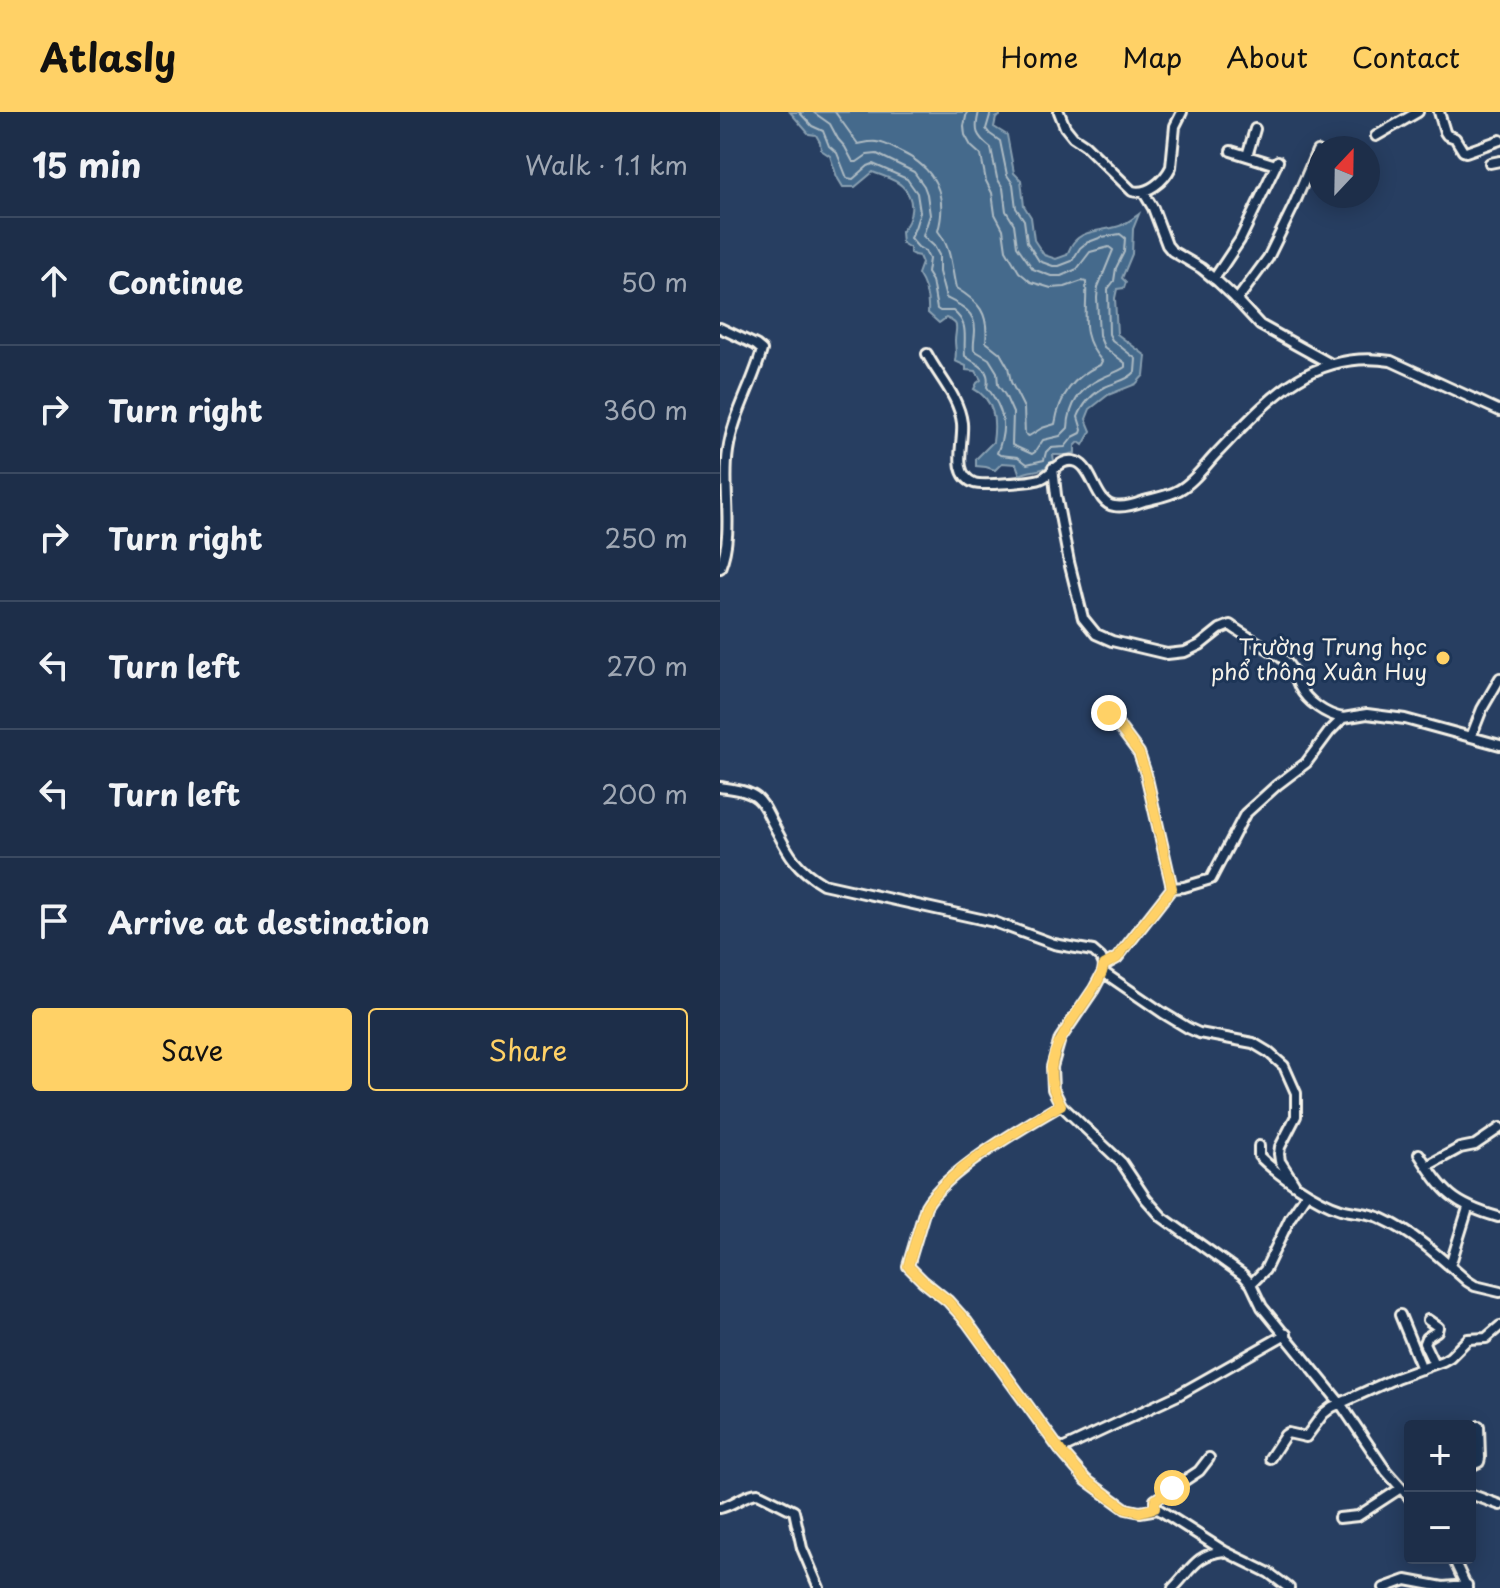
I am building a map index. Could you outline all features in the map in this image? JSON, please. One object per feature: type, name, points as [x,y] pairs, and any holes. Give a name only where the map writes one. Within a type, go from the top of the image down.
[{"type":"street","points":[[1059,112],[1073,137],[1137,193],[1144,193],[1168,173],[1175,126],[1182,112]]},
{"type":"street","points":[[1376,136],[1418,112]]},
{"type":"street","points":[[1439,112],[1445,132],[1455,138],[1463,151],[1500,140]]},
{"type":"street","points":[[1247,156],[1255,129]]},
{"type":"street","points":[[1214,279],[1240,240],[1277,163],[1231,151]]},
{"type":"street","points":[[1237,300],[1268,258],[1308,172]]},
{"type":"street","points":[[1144,193],[1167,245],[1214,279],[1264,329],[1329,364]]},
{"type":"street","points":[[720,328],[762,350],[729,446],[726,464],[727,546],[720,568]]},
{"type":"street","points":[[927,354],[960,411],[962,443],[959,465],[963,476],[982,485],[1041,479],[1066,461],[1078,462],[1106,503],[1114,507],[1174,492],[1188,483],[1269,400],[1329,364],[1391,361],[1500,411]]},
{"type":"street","points":[[1053,468],[1072,576],[1083,618],[1096,634],[1167,654],[1185,652],[1230,625],[1291,666],[1301,689],[1330,715],[1343,718],[1362,714],[1412,720],[1500,745]]},
{"type":"street","points":[[1471,737],[1482,709],[1500,678]]},
{"type":"street","points":[[1109,713],[1139,753],[1172,888]]},
{"type":"street","points":[[1343,718],[1306,763],[1245,814],[1211,879],[1172,888],[1117,958],[1104,968],[1060,1039],[1052,1077],[1053,1089],[1061,1105],[1122,1163],[1162,1217],[1251,1284],[1262,1307],[1340,1403],[1386,1471],[1405,1492]]},
{"type":"street","points":[[720,787],[748,793],[758,799],[799,867],[823,884],[994,922],[1041,940],[1093,951],[1101,958],[1109,977],[1188,1028],[1253,1043],[1268,1052],[1284,1066],[1296,1093],[1296,1116],[1279,1154],[1294,1183]]},
{"type":"street","points":[[1061,1105],[968,1164],[931,1198],[908,1266],[967,1322],[1060,1450],[1086,1480],[1126,1509],[1140,1512],[1155,1508],[1224,1551],[1269,1573],[1289,1588]]},
{"type":"street","points":[[1427,1166],[1460,1148],[1482,1142],[1500,1128]]},
{"type":"street","points":[[1259,1146],[1259,1156],[1307,1193],[1339,1208],[1384,1219],[1410,1235],[1467,1281],[1500,1292]]},
{"type":"street","points":[[1419,1154],[1450,1195],[1468,1208],[1498,1217]]},
{"type":"street","points":[[1251,1284],[1265,1270],[1290,1218],[1307,1193]]},
{"type":"street","points":[[1450,1266],[1468,1208]]},
{"type":"street","points":[[1400,1315],[1422,1369]]},
{"type":"street","points":[[1428,1320],[1438,1327],[1424,1340],[1434,1364]]},
{"type":"street","points":[[1270,1458],[1285,1435],[1306,1437],[1323,1414],[1340,1403],[1450,1357],[1468,1339],[1486,1338],[1500,1326]]},
{"type":"street","points":[[1060,1450],[1178,1395],[1286,1334]]},
{"type":"street","points":[[1476,1463],[1480,1458],[1479,1426]]},
{"type":"street","points":[[1155,1508],[1155,1500],[1199,1471],[1209,1458]]},
{"type":"street","points":[[1339,1518],[1358,1516],[1401,1488]]},
{"type":"street","points":[[720,1508],[758,1493],[794,1511],[802,1548],[819,1588]]},
{"type":"street","points":[[1476,1496],[1500,1505]]},
{"type":"street","points":[[1173,1588],[1194,1563],[1212,1552],[1224,1551]]},
{"type":"street","points":[[1384,1588],[1406,1580],[1443,1587],[1467,1587],[1456,1564]]},
{"type":"water","points":[[790,112],[1000,112],[994,127],[1007,135],[1014,173],[1021,180],[1024,206],[1031,217],[1034,240],[1044,255],[1056,259],[1067,255],[1073,243],[1082,236],[1119,226],[1139,214],[1133,229],[1132,254],[1122,278],[1126,282],[1124,288],[1117,289],[1115,298],[1117,334],[1146,356],[1144,375],[1136,384],[1108,395],[1090,409],[1086,419],[1091,431],[1083,445],[1079,442],[1075,446],[1075,453],[1053,455],[1054,461],[1045,468],[1020,475],[1016,464],[1002,463],[995,470],[976,466],[976,459],[993,442],[992,412],[986,399],[974,389],[981,380],[976,371],[966,370],[966,366],[955,361],[955,324],[946,318],[939,323],[928,313],[926,292],[918,274],[922,263],[919,256],[910,253],[910,248],[902,243],[901,232],[911,209],[906,191],[896,181],[873,172],[855,187],[843,187],[830,156],[821,150],[816,135],[809,134]]},
{"type":"place","name":"Trường Trung học phổ thông Xuân Huy","points":[[1443,658]]},
{"type":"route","points":[[1109,713],[1139,753],[1172,888],[1117,958],[1104,965],[1094,989],[1060,1039],[1052,1077],[1053,1089],[1061,1105],[968,1164],[931,1198],[908,1266],[967,1322],[1060,1450],[1086,1480],[1117,1505],[1140,1512],[1155,1508],[1155,1500],[1172,1488]]}]
